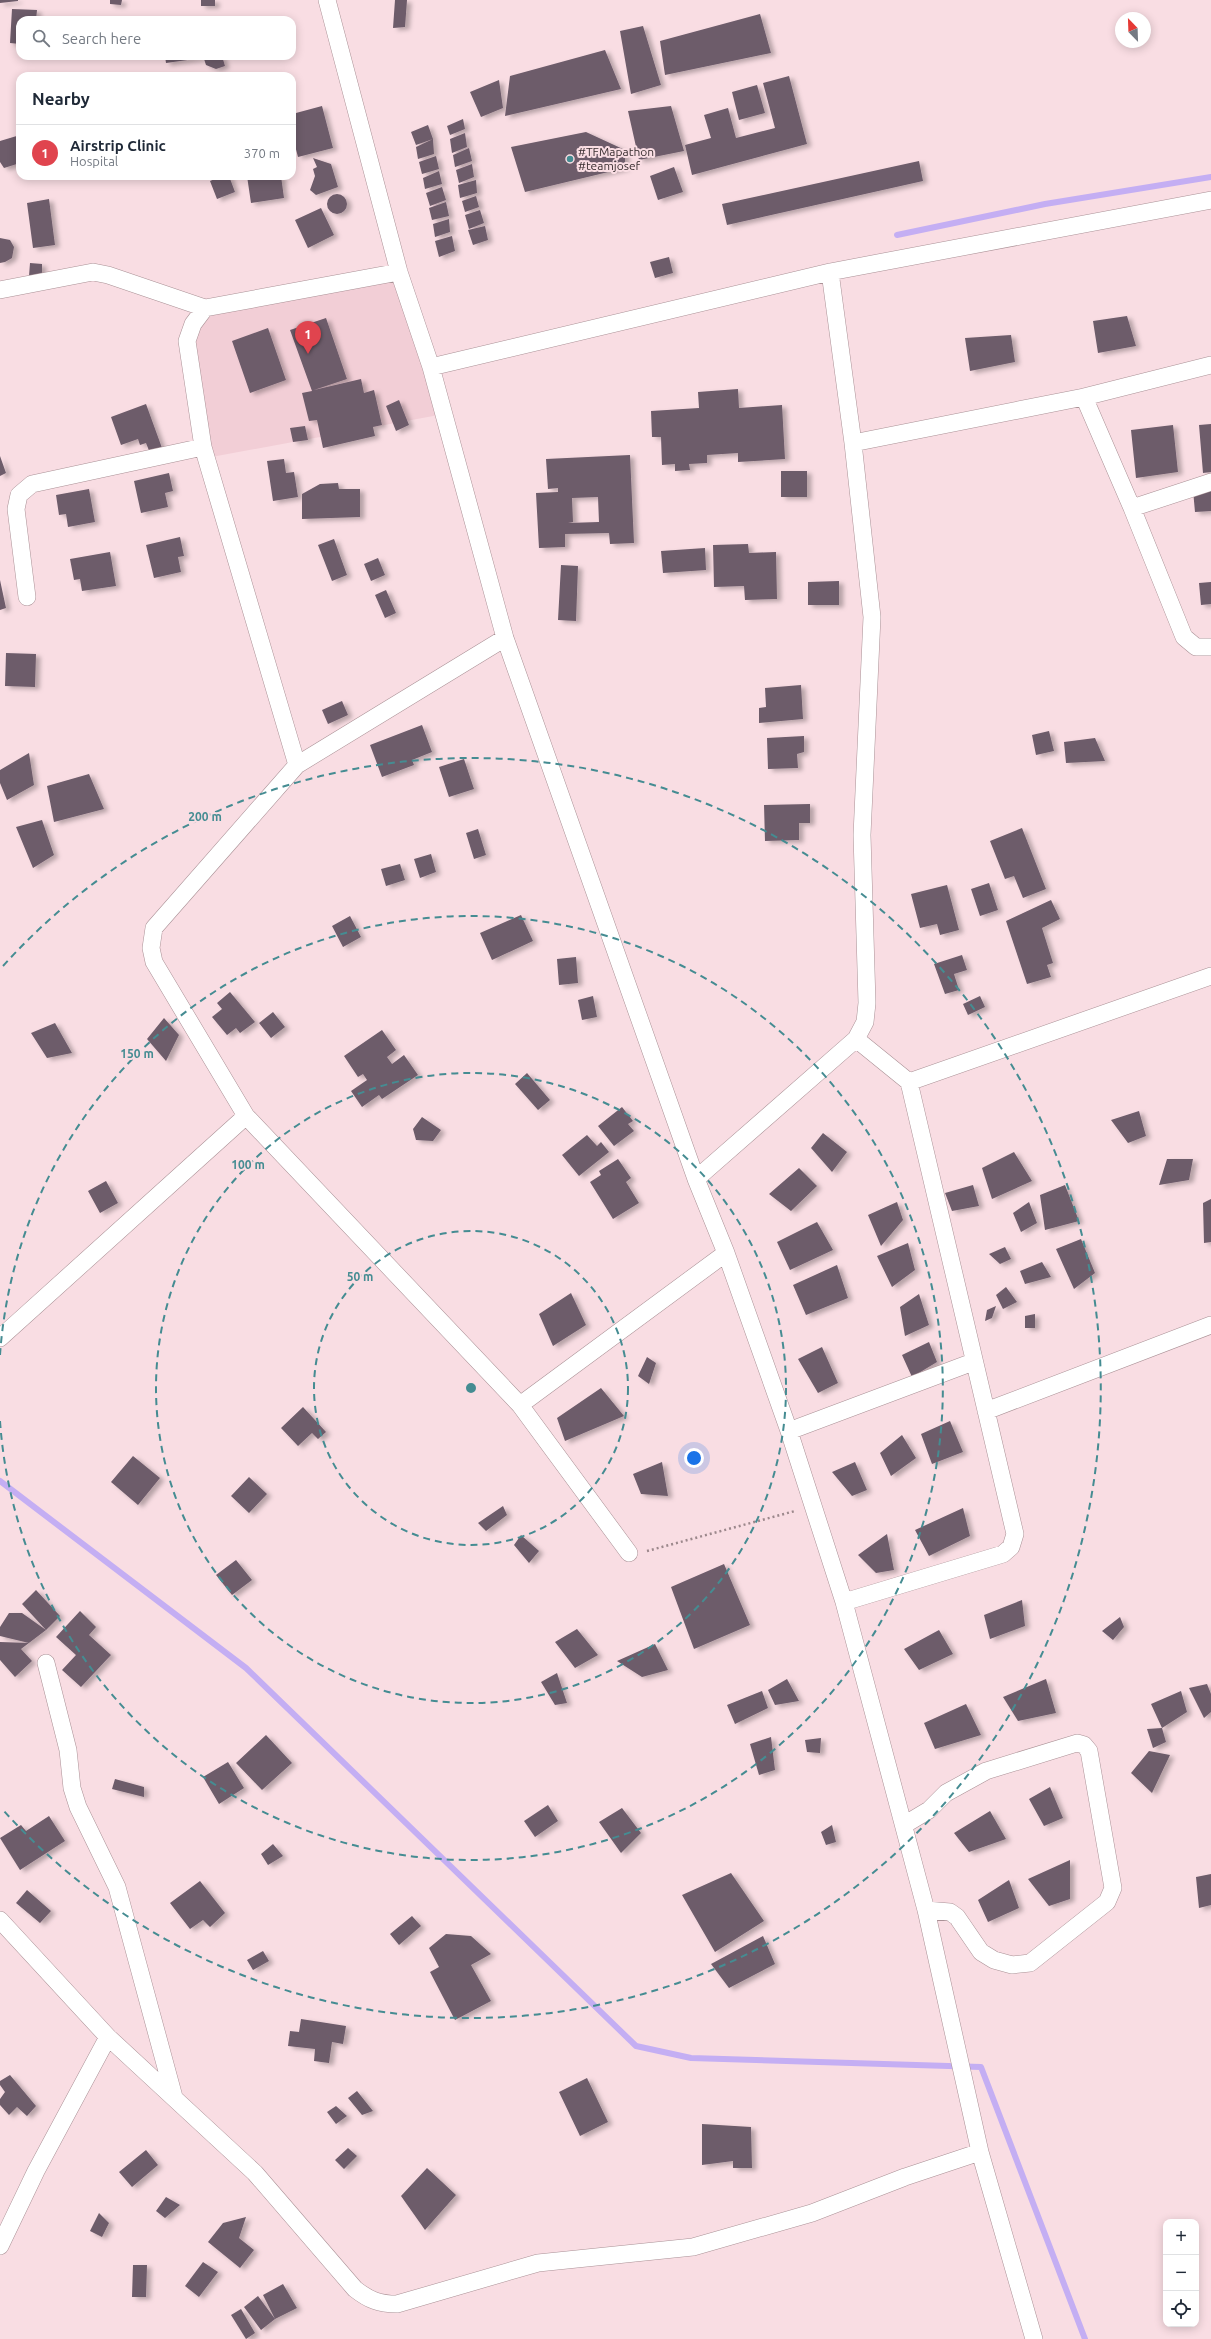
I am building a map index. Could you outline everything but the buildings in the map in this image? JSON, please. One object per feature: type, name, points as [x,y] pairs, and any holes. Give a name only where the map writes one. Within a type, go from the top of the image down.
[{"type":"street","points":[[327,0],[399,272],[431,367],[505,638],[696,1179],[726,1253],[789,1431],[844,1602],[926,1910],[980,2152],[1034,2339]]},
{"type":"street","points":[[431,367],[830,272],[1211,200]]},
{"type":"street","points":[[0,290],[93,272],[108,275],[205,308],[399,272]]},
{"type":"street","points":[[696,1179],[856,1039],[865,1022],[867,1003],[862,835],[872,617],[853,442],[830,272]]},
{"type":"street","points":[[205,308],[193,324],[187,342],[203,447],[297,766]]},
{"type":"street","points":[[853,442],[1084,397],[1211,365]]},
{"type":"street","points":[[1084,397],[1132,508],[1184,637],[1196,647],[1211,647]]},
{"type":"street","points":[[27,597],[16,509],[19,495],[32,484],[203,447]]},
{"type":"street","points":[[1132,508],[1211,482]]},
{"type":"street","points":[[505,638],[297,766],[154,928],[151,948],[154,962],[246,1116],[520,1405],[629,1553]]},
{"type":"street","points":[[909,1082],[1211,976]]},
{"type":"street","points":[[844,1602],[1003,1554],[1011,1547],[1015,1534],[973,1362],[909,1082],[856,1039]]},
{"type":"street","points":[[0,1338],[246,1116]]},
{"type":"street","points":[[520,1405],[726,1253]]},
{"type":"street","points":[[986,1411],[1211,1325]]},
{"type":"street","points":[[789,1431],[973,1362]]},
{"type":"street","points":[[46,1664],[68,1750],[72,1788],[78,1808],[116,1887],[174,2097]]},
{"type":"street","points":[[904,1825],[929,1810],[946,1793],[986,1771],[1077,1743],[1084,1745],[1089,1752],[1113,1888],[1107,1902],[1030,1962],[1012,1965],[994,1960],[981,1952],[957,1917],[950,1912],[926,1910]]},
{"type":"street","points":[[0,1920],[108,2037],[255,2173],[355,2289],[367,2298],[381,2304],[397,2304],[538,2263],[693,2247],[812,2213],[905,2177],[980,2152]]},
{"type":"street","points":[[0,2246],[36,2171],[108,2037]]},
{"type":"path","points":[[629,1553],[641,1552],[814,1505]]},
{"type":"shaded area","points":[[399,272],[444,414],[206,458],[193,324],[205,308]]},
{"type":"waterway","points":[[897,235],[1045,204],[1211,177]]},
{"type":"waterway","points":[[0,1481],[246,1668],[636,2046],[691,2058],[981,2067],[1085,2339]]},
{"type":"place","name":"#TFMapathon #teamjosef","points":[[570,159]]},
{"type":"place","name":"Airstrip Clinic","points":[[308,354]]}]
